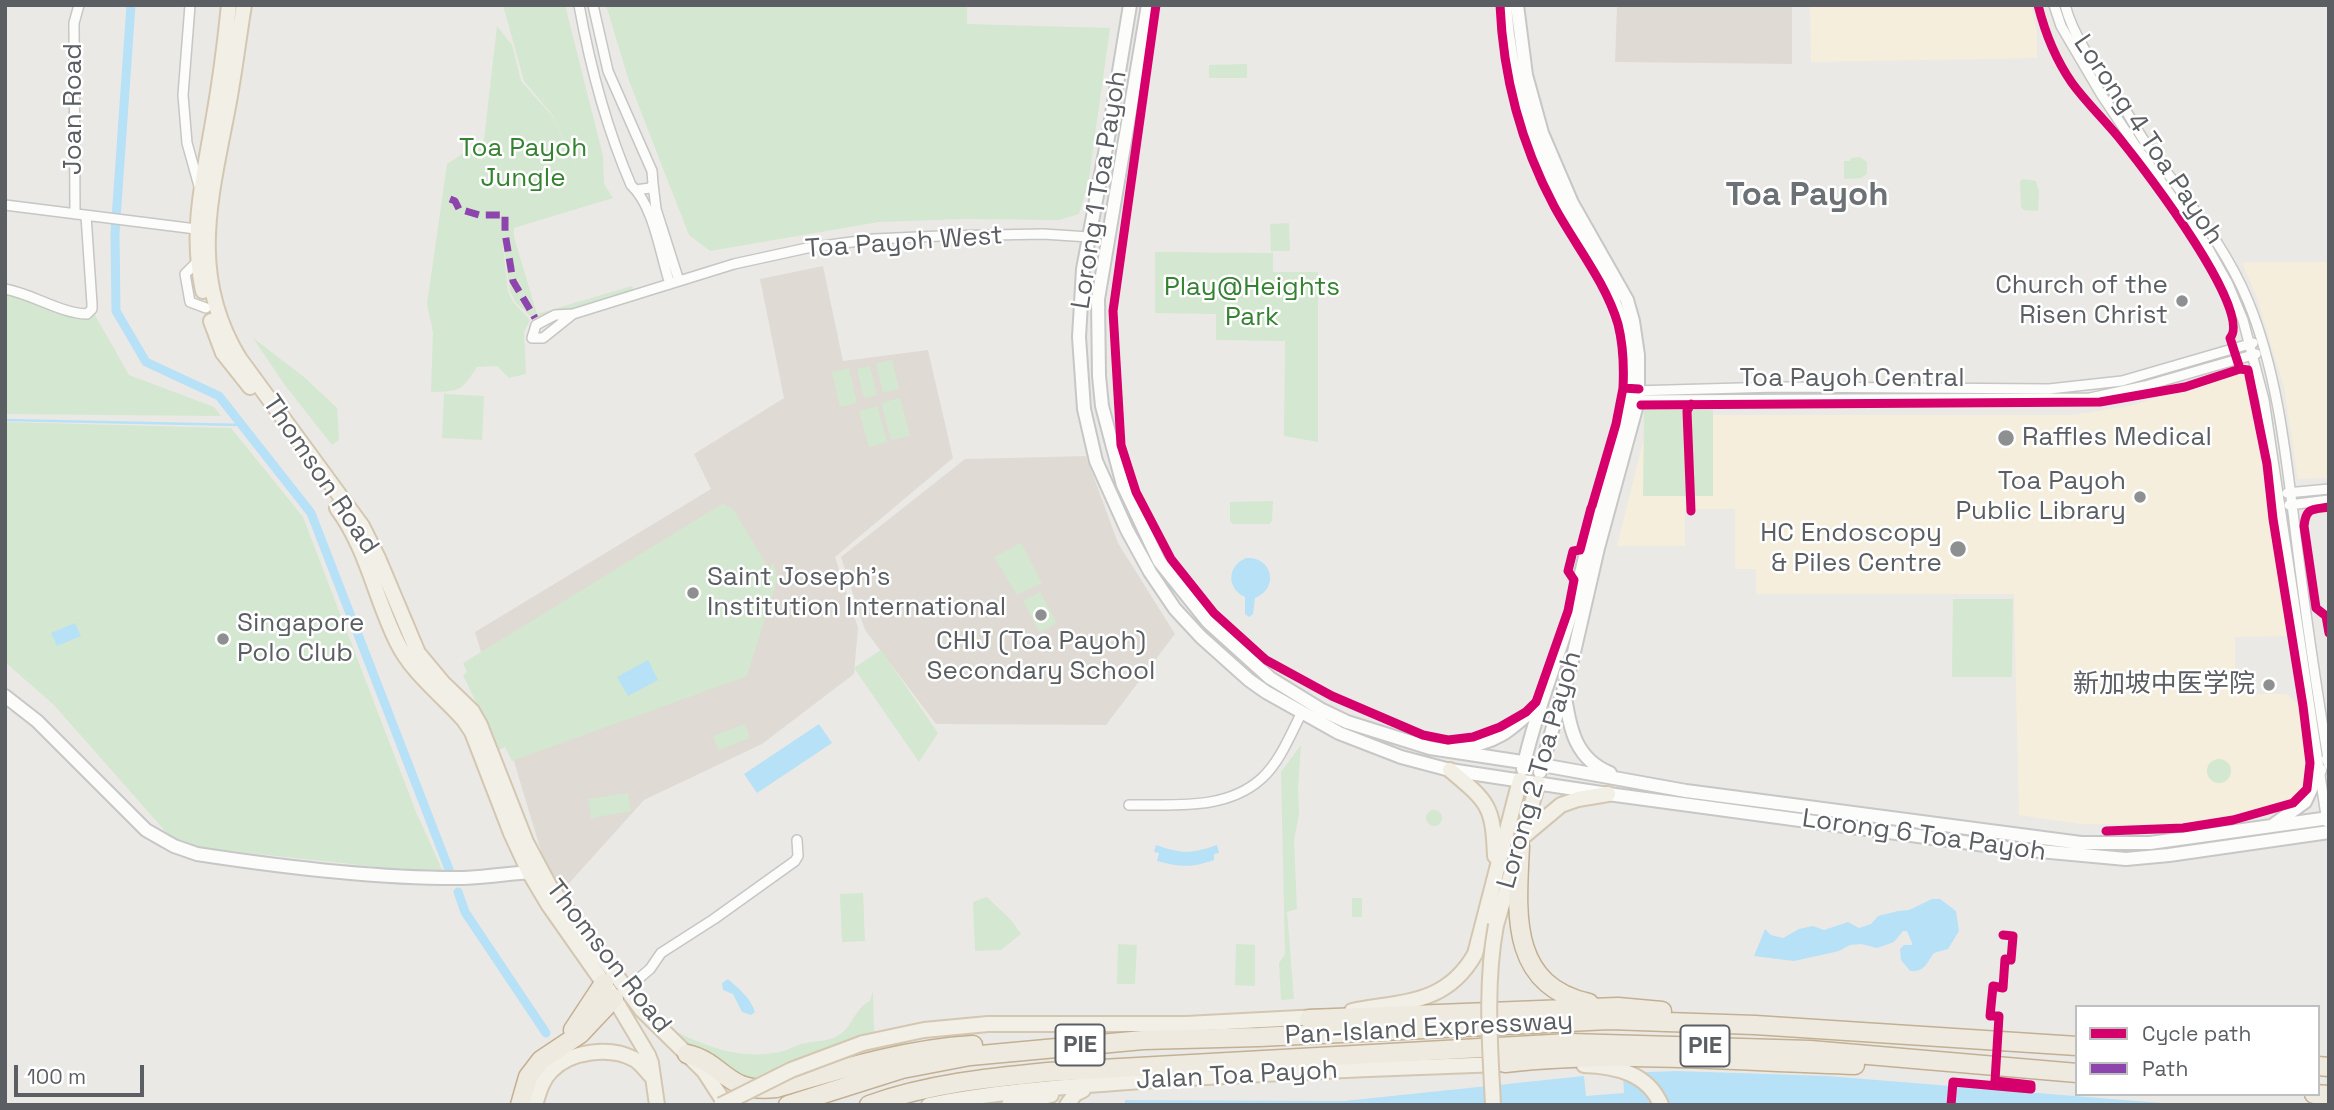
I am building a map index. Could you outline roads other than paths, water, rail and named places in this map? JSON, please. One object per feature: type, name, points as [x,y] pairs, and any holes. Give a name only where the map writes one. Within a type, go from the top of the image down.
[{"type":"highway","points":[[1521,841],[1519,914],[1526,954],[1544,983],[1560,994],[1581,1001],[1618,1007],[1734,1017],[1755,1025]]},
{"type":"highway","points":[[520,1105],[528,1077],[541,1060],[570,1050],[615,990]]},
{"type":"highway","points":[[1309,1019],[1618,1007]]},
{"type":"highway","name":"Pan-Island Expressway","points":[[788,1105],[902,1069],[970,1056],[1143,1040],[1269,1037],[1609,1020],[1755,1025],[2075,1046]]},
{"type":"highway","points":[[687,1055],[700,1057],[724,1077],[743,1086],[763,1090],[864,1062],[967,1045],[1058,1039],[1143,1040]]},
{"type":"highway","name":"Pan-Island Expressway","points":[[869,1105],[918,1090],[977,1079],[1048,1072],[1570,1043],[1810,1051],[2075,1073]]},
{"type":"highway","points":[[1505,1063],[1572,1058],[1890,1065],[1906,1059]]},
{"type":"main road","name":"Thomson Road","points":[[229,5],[221,76],[196,229],[197,262],[206,308],[215,335],[229,362],[286,429],[304,462],[348,525],[404,654],[472,732],[510,833],[548,904],[615,990],[642,1010],[704,1071],[726,1105]]},
{"type":"main road","name":"Thomson Road","points":[[244,5],[207,230],[210,281],[224,331],[239,358],[362,526],[418,653],[443,683],[472,711],[480,724],[539,869],[615,990],[648,1055],[657,1105]]},
{"type":"main road","name":"Lorong 1 Toa Payoh","points":[[1130,5],[1117,51],[1086,232],[1079,331],[1082,397],[1096,461],[1127,530],[1164,594],[1201,637],[1249,680],[1301,714],[1384,752],[1417,762],[1450,770],[1520,780]]},
{"type":"main road","name":"Lorong 1 Toa Payoh","points":[[1148,5],[1098,299],[1099,376],[1106,427],[1123,485],[1159,561],[1208,622],[1270,678],[1322,710],[1347,722],[1408,743],[1542,765]]},
{"type":"main road","name":"Lorong 2 Toa Payoh","points":[[1309,1019],[1418,1000],[1454,983],[1475,954],[1524,762],[1572,611],[1596,510],[1633,396],[1626,342],[1618,310],[1558,198],[1523,114],[1508,46],[1505,5]]},
{"type":"main road","name":"Lorong 2 Toa Payoh","points":[[1493,1105],[1489,994],[1496,925],[1583,617],[1633,396],[1636,337],[1627,300],[1572,203],[1552,160],[1528,87],[1517,5]]},
{"type":"main road","points":[[1083,268],[1093,264],[1102,270]]},
{"type":"main road","points":[[1564,691],[1570,730],[1577,746],[1602,770],[1626,780]]},
{"type":"main road","points":[[5,696],[37,721],[146,830],[174,846],[200,855],[352,873],[462,878],[529,872]]},
{"type":"main road","points":[[1430,748],[1466,747],[1505,735],[1543,699]]},
{"type":"main road","points":[[2269,827],[2305,802],[2326,764]]},
{"type":"main road","name":"Lorong 6 Toa Payoh","points":[[1542,765],[1686,790],[2094,844],[2150,843],[2269,827],[2328,825]]},
{"type":"main road","points":[[1450,770],[1477,792],[1489,807],[1494,825],[1496,867]]},
{"type":"main road","name":"Lorong 6 Toa Payoh","points":[[1520,780],[2007,848],[2110,859],[2169,855],[2328,825]]},
{"type":"main road","points":[[1521,841],[1561,805],[1608,794]]},
{"type":"main road","name":"Jalan Toa Payoh","points":[[721,1105],[791,1070],[863,1043],[924,1030],[988,1024],[1186,1024],[1309,1019]]},
{"type":"main road","points":[[535,1105],[539,1090],[551,1071],[570,1050],[624,1055],[636,1060],[653,1078]]},
{"type":"main road","points":[[1505,1063],[1590,1065],[1626,1070],[1650,1086],[1661,1105]]},
{"type":"main road","name":"Jalan Toa Payoh","points":[[929,1105],[980,1094],[1051,1087],[1505,1063]]},
{"type":"main road","points":[[1009,1105],[1101,1084]]},
{"type":"main road","points":[[1067,1105],[1075,1094],[1083,1090]]},
{"type":"street","name":"Joan Road","points":[[75,214],[74,23],[79,5]]},
{"type":"street","name":"Thomson Road","points":[[190,5],[183,95],[187,143],[201,191]]},
{"type":"street","points":[[579,5],[586,44],[622,165],[648,211],[675,282]]},
{"type":"street","points":[[593,5],[608,71],[652,172],[656,209],[675,282]]},
{"type":"street","name":"Lorong 4 Toa Payoh","points":[[2054,5],[2061,26],[2101,94],[2211,253],[2238,307],[2264,400],[2326,764]]},
{"type":"street","name":"Lorong 4 Toa Payoh","points":[[2065,5],[2095,68],[2144,141],[2199,215],[2228,261],[2248,301],[2262,341],[2279,422],[2292,505],[2326,764],[2328,825]]},
{"type":"street","points":[[636,190],[646,190],[653,184]]},
{"type":"street","points":[[5,205],[196,229]]},
{"type":"street","points":[[5,289],[25,293],[65,310],[87,314],[92,309],[92,304],[86,216]]},
{"type":"street","points":[[1086,232],[1101,233],[1110,225]]},
{"type":"street","name":"Toa Payoh West","points":[[573,314],[777,254],[874,239],[1086,232]]},
{"type":"street","name":"Toa Payoh Central","points":[[1633,396],[1777,387],[2080,387],[2134,378],[2262,341]]},
{"type":"street","name":"Toa Payoh Central","points":[[1633,396],[2090,398],[2264,352]]},
{"type":"street","points":[[2278,494],[2329,489]]},
{"type":"street","points":[[2280,506],[2329,500]]},
{"type":"street","points":[[1129,805],[1195,804],[1234,795],[1261,779],[1283,750],[1301,714]]},
{"type":"street","points":[[615,990],[650,969],[661,953],[795,861],[798,856],[797,840]]},
{"type":"water","points":[[1246,558],[1262,562],[1270,574],[1268,587],[1255,598],[1253,614],[1249,617],[1245,614],[1245,597],[1234,588],[1231,577],[1235,566]]},
{"type":"water","points":[[75,623],[81,636],[57,646],[51,633]]},
{"type":"water","points":[[648,660],[658,680],[628,696],[617,677]]},
{"type":"water","points":[[819,724],[832,743],[757,793],[744,774]]},
{"type":"water","points":[[1156,845],[1186,852],[1217,845],[1219,853],[1214,854],[1214,860],[1206,863],[1179,865],[1157,861],[1159,853],[1154,852]]},
{"type":"water","points":[[1932,899],[1940,899],[1956,911],[1959,931],[1948,949],[1934,953],[1919,970],[1910,971],[1901,960],[1900,949],[1904,945],[1912,945],[1907,931],[1903,931],[1894,942],[1877,948],[1861,944],[1850,945],[1839,951],[1794,961],[1754,956],[1765,929],[1771,935],[1783,938],[1799,929],[1813,926],[1824,930],[1848,922],[1859,928],[1871,924],[1878,916],[1909,910]]},
{"type":"water","points":[[728,979],[750,1002],[755,1012],[751,1015],[742,1012],[733,994],[723,990],[722,983]]},
{"type":"water","points":[[1677,1071],[1827,1076],[2186,1105],[1125,1105],[1125,1100],[1344,1101],[1584,1076],[1586,1096],[1624,1093],[1623,1073]]},
{"type":"waterway","points":[[131,5],[115,233],[116,311],[146,362],[219,396],[311,513],[450,872]]},
{"type":"waterway","points":[[5,420],[242,425]]},
{"type":"waterway","points":[[458,892],[465,912],[546,1033]]},
{"type":"place","name":"Church of the Risen Christ","points":[[2182,301]]},
{"type":"place","name":"Raffles Medical","points":[[2006,438]]},
{"type":"place","name":"Toa Payoh Public Library","points":[[2140,497]]},
{"type":"place","name":"HC Endoscopy & Piles Centre","points":[[1958,549]]},
{"type":"place","name":"Saint Joseph's Institution International","points":[[693,593]]},
{"type":"place","name":"CHIJ (Toa Payoh) Secondary School","points":[[1041,615]]},
{"type":"place","name":"Singapore Polo Club","points":[[223,639]]},
{"type":"place","name":"新加坡中医学院","points":[[2269,685]]},
{"type":"district","name":"Toa Payoh","points":[[1807,196]]},
{"type":"park label","name":"Toa Payoh Jungle","points":[[523,164]]},
{"type":"park label","name":"Play@Heights Park","points":[[1252,303]]}]
